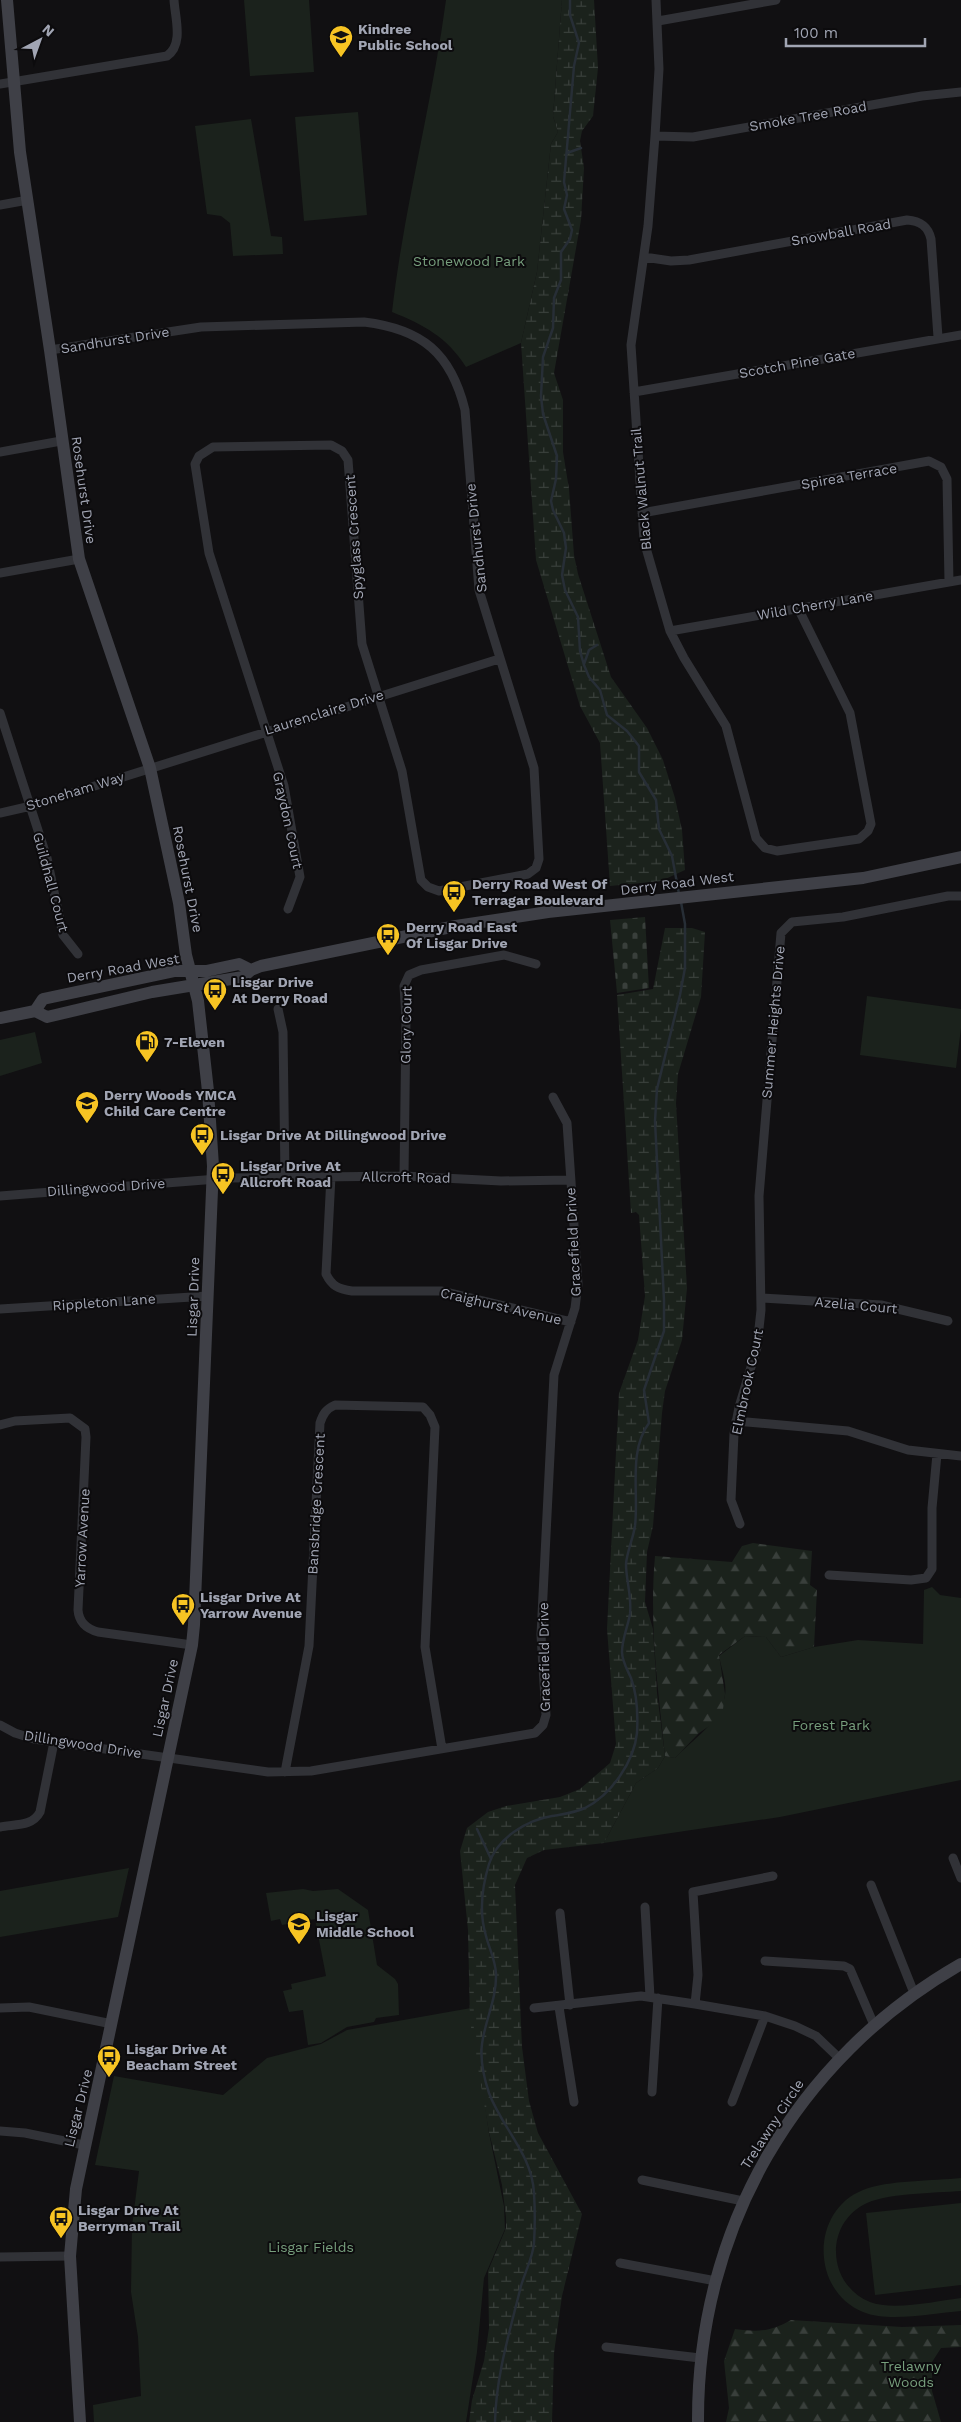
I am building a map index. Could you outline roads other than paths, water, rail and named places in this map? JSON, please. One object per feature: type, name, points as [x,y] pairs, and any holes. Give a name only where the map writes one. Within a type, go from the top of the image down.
[{"type":"street","name":"Rosehurst Drive","points":[[7,0],[20,152],[79,559],[150,768],[179,903],[190,972]]},
{"type":"street","points":[[0,84],[167,56],[175,48],[178,41],[174,0]]},
{"type":"street","name":"Black Walnut Trail","points":[[656,0],[660,69],[644,257],[631,345],[642,513],[647,556],[670,631],[684,658],[726,726],[756,838],[765,848],[777,851],[859,839],[868,831],[870,818],[850,713],[798,608]]},
{"type":"street","points":[[658,21],[776,0]]},
{"type":"street","name":"Smoke Tree Road","points":[[655,136],[693,136],[922,96],[961,92]]},
{"type":"street","points":[[0,205],[28,200]]},
{"type":"street","name":"Snowball Road","points":[[644,257],[671,261],[689,260],[907,220],[918,221],[929,230],[931,239],[938,337]]},
{"type":"street","name":"Sandhurst Drive","points":[[50,350],[211,326],[364,322],[391,325],[414,336],[435,350],[460,389],[465,410],[479,590],[534,768],[539,859],[536,868],[528,874],[439,891],[428,888],[422,880],[402,771],[380,695]]},
{"type":"street","name":"Scotch Pine Gate","points":[[634,392],[938,337],[961,335]]},
{"type":"street","points":[[0,452],[61,442]]},
{"type":"street","name":"Spyglass Crescent","points":[[266,730],[235,640],[205,536],[195,464],[199,456],[213,447],[332,445],[342,450],[348,460],[360,633],[380,695]]},
{"type":"street","name":"Spirea Terrace","points":[[642,513],[925,462],[934,462],[941,467],[947,479],[949,582]]},
{"type":"street","points":[[0,572],[79,559]]},
{"type":"street","name":"Wild Cherry Lane","points":[[670,631],[961,580]]},
{"type":"street","name":"Laurenclaire Drive","points":[[150,768],[266,730],[499,659]]},
{"type":"street","name":"Guildhall Court","points":[[0,713],[47,858],[63,935],[78,954]]},
{"type":"street","name":"Graydon Court","points":[[266,730],[284,786],[300,877],[288,909]]},
{"type":"street","name":"Stoneham Way","points":[[0,813],[30,806],[150,768]]},
{"type":"street","name":"Derry Road West","points":[[0,1018],[35,1011],[47,1017],[152,992],[243,977],[251,970],[365,943],[456,926],[548,912],[863,878],[961,857]]},
{"type":"street","name":"Summer Heights Drive","points":[[762,1298],[758,1196],[781,932],[792,922],[843,917],[948,896],[961,896]]},
{"type":"street","name":"Glory Court","points":[[404,1176],[406,1019],[404,986],[409,975],[421,970],[504,955],[536,964]]},
{"type":"street","name":"Derry Road West","points":[[35,1011],[43,999],[175,971],[190,972],[239,964],[251,970]]},
{"type":"street","name":"Lisgar Drive","points":[[80,2422],[70,2256],[74,2202],[84,2145],[112,2024],[192,1645],[213,1179],[207,1081],[195,986],[190,972]]},
{"type":"street","points":[[278,1008],[283,1032],[285,1177]]},
{"type":"street","name":"Gracefield Drive","points":[[167,1757],[268,1772],[311,1771],[535,1733],[545,1721],[546,1705],[541,1635],[554,1375],[571,1322],[578,1284],[566,1123],[553,1097]]},
{"type":"street","name":"Craighurst Avenue","points":[[331,1176],[326,1274],[331,1283],[339,1289],[352,1291],[441,1291],[571,1322]]},
{"type":"street","name":"Allcroft Road","points":[[213,1179],[404,1176],[494,1181],[570,1180]]},
{"type":"street","name":"Dillingwood Drive","points":[[0,1196],[213,1179]]},
{"type":"street","name":"Rippleton Lane","points":[[0,1309],[208,1296]]},
{"type":"street","name":"Azelia Court","points":[[762,1298],[881,1305],[948,1321]]},
{"type":"street","name":"Elmbrook Court","points":[[740,1524],[731,1500],[736,1421],[757,1347],[762,1298]]},
{"type":"street","name":"Bansbridge Crescent","points":[[285,1772],[309,1646],[320,1424],[323,1414],[328,1408],[335,1406],[423,1407],[430,1415],[435,1427],[425,1646],[442,1749]]},
{"type":"street","name":"Yarrow Avenue","points":[[0,1425],[15,1421],[70,1418],[85,1429],[78,1610],[83,1624],[90,1630],[98,1632],[192,1645]]},
{"type":"street","points":[[736,1421],[848,1431],[901,1448],[961,1456]]},
{"type":"street","points":[[829,1575],[911,1580],[920,1579],[929,1574],[934,1562],[932,1508],[937,1454]]},
{"type":"street","name":"Dillingwood Drive","points":[[0,1724],[23,1736],[167,1757]]},
{"type":"street","points":[[0,1827],[31,1823],[37,1818],[40,1812],[54,1742]]},
{"type":"street","points":[[953,1858],[961,1878]]},
{"type":"street","points":[[695,2004],[698,1975],[693,1892],[773,1876]]},
{"type":"street","points":[[871,1885],[914,1993]]},
{"type":"street","points":[[645,1907],[654,1998],[652,2092]]},
{"type":"street","points":[[560,1913],[570,2005]]},
{"type":"street","points":[[766,1961],[844,1966],[850,1969],[874,2025]]},
{"type":"street","name":"Trelawny Circle","points":[[698,2422],[700,2358],[716,2281],[730,2231],[743,2201],[792,2116],[814,2086],[839,2058],[874,2025],[914,1993],[961,1964]]},
{"type":"street","points":[[534,2008],[654,1998],[695,2004],[765,2016],[796,2026],[816,2036],[839,2058]]},
{"type":"street","points":[[0,2008],[29,2007],[112,2024]]},
{"type":"street","points":[[559,2007],[574,2102]]},
{"type":"street","points":[[732,2102],[765,2016]]},
{"type":"street","points":[[0,2130],[26,2132],[84,2145]]},
{"type":"street","points":[[642,2180],[743,2201]]},
{"type":"street","points":[[0,2258],[70,2256]]},
{"type":"street","points":[[620,2263],[716,2281]]},
{"type":"street","points":[[606,2347],[700,2358]]},
{"type":"waterway","points":[[570,0],[570,15],[579,43],[574,66],[564,182],[567,195],[564,209],[572,230],[570,239],[561,252],[561,280],[554,298],[553,328],[543,357],[541,396],[543,414],[557,456],[556,479],[551,501],[553,510],[564,533],[566,548],[562,575],[565,590],[578,617],[580,651],[584,665],[589,677],[600,690],[607,715],[627,731],[639,746],[639,772],[656,800],[659,829],[672,856],[679,894]]},
{"type":"waterway","points":[[567,153],[581,148]]},
{"type":"waterway","points":[[584,664],[589,650],[597,645]]},
{"type":"waterway","points":[[495,2422],[498,2387],[504,2353],[521,2286],[531,2259],[535,2231],[535,2205],[532,2179],[528,2166],[495,2106],[489,2093],[483,2069],[482,2044],[496,1983],[494,1963],[484,1927],[483,1891],[489,1864],[493,1855],[506,1838],[523,1826],[542,1818],[577,1811],[595,1802],[604,1795],[620,1776],[635,1744],[637,1733],[636,1698],[622,1655],[630,1608],[626,1564],[635,1526],[636,1459],[643,1434],[649,1423],[644,1390],[664,1331],[655,1121],[657,1089],[685,968],[685,924],[681,902]]},
{"type":"waterway","points":[[477,1829],[491,1859]]},
{"type":"place","name":"Kindree Public School","points":[[341,58]]},
{"type":"place","name":"Derry Road West Of Terragar Boulevard","points":[[454,913]]},
{"type":"place","name":"Derry Road East Of Lisgar Drive","points":[[388,956]]},
{"type":"place","name":"Lisgar Drive At Derry Road","points":[[215,1011]]},
{"type":"place","name":"7-Eleven","points":[[147,1063]]},
{"type":"place","name":"Derry Woods YMCA Child Care Centre","points":[[87,1124]]},
{"type":"place","name":"Lisgar Drive At Dillingwood Drive","points":[[202,1156]]},
{"type":"place","name":"Lisgar Drive At Allcroft Road","points":[[223,1195]]},
{"type":"place","name":"Lisgar Drive At Yarrow Avenue","points":[[183,1626]]},
{"type":"place","name":"Lisgar Middle School","points":[[299,1945]]},
{"type":"place","name":"Lisgar Drive At Beacham Street","points":[[109,2078]]},
{"type":"place","name":"Lisgar Drive At Berryman Trail","points":[[61,2239]]},
{"type":"park label","name":"Stonewood Park","points":[[469,261]]},
{"type":"park label","name":"Forest Park","points":[[831,1725]]},
{"type":"park label","name":"Lisgar Fields","points":[[311,2247]]},
{"type":"park label","name":"Trelawny Woods","points":[[911,2374]]}]
